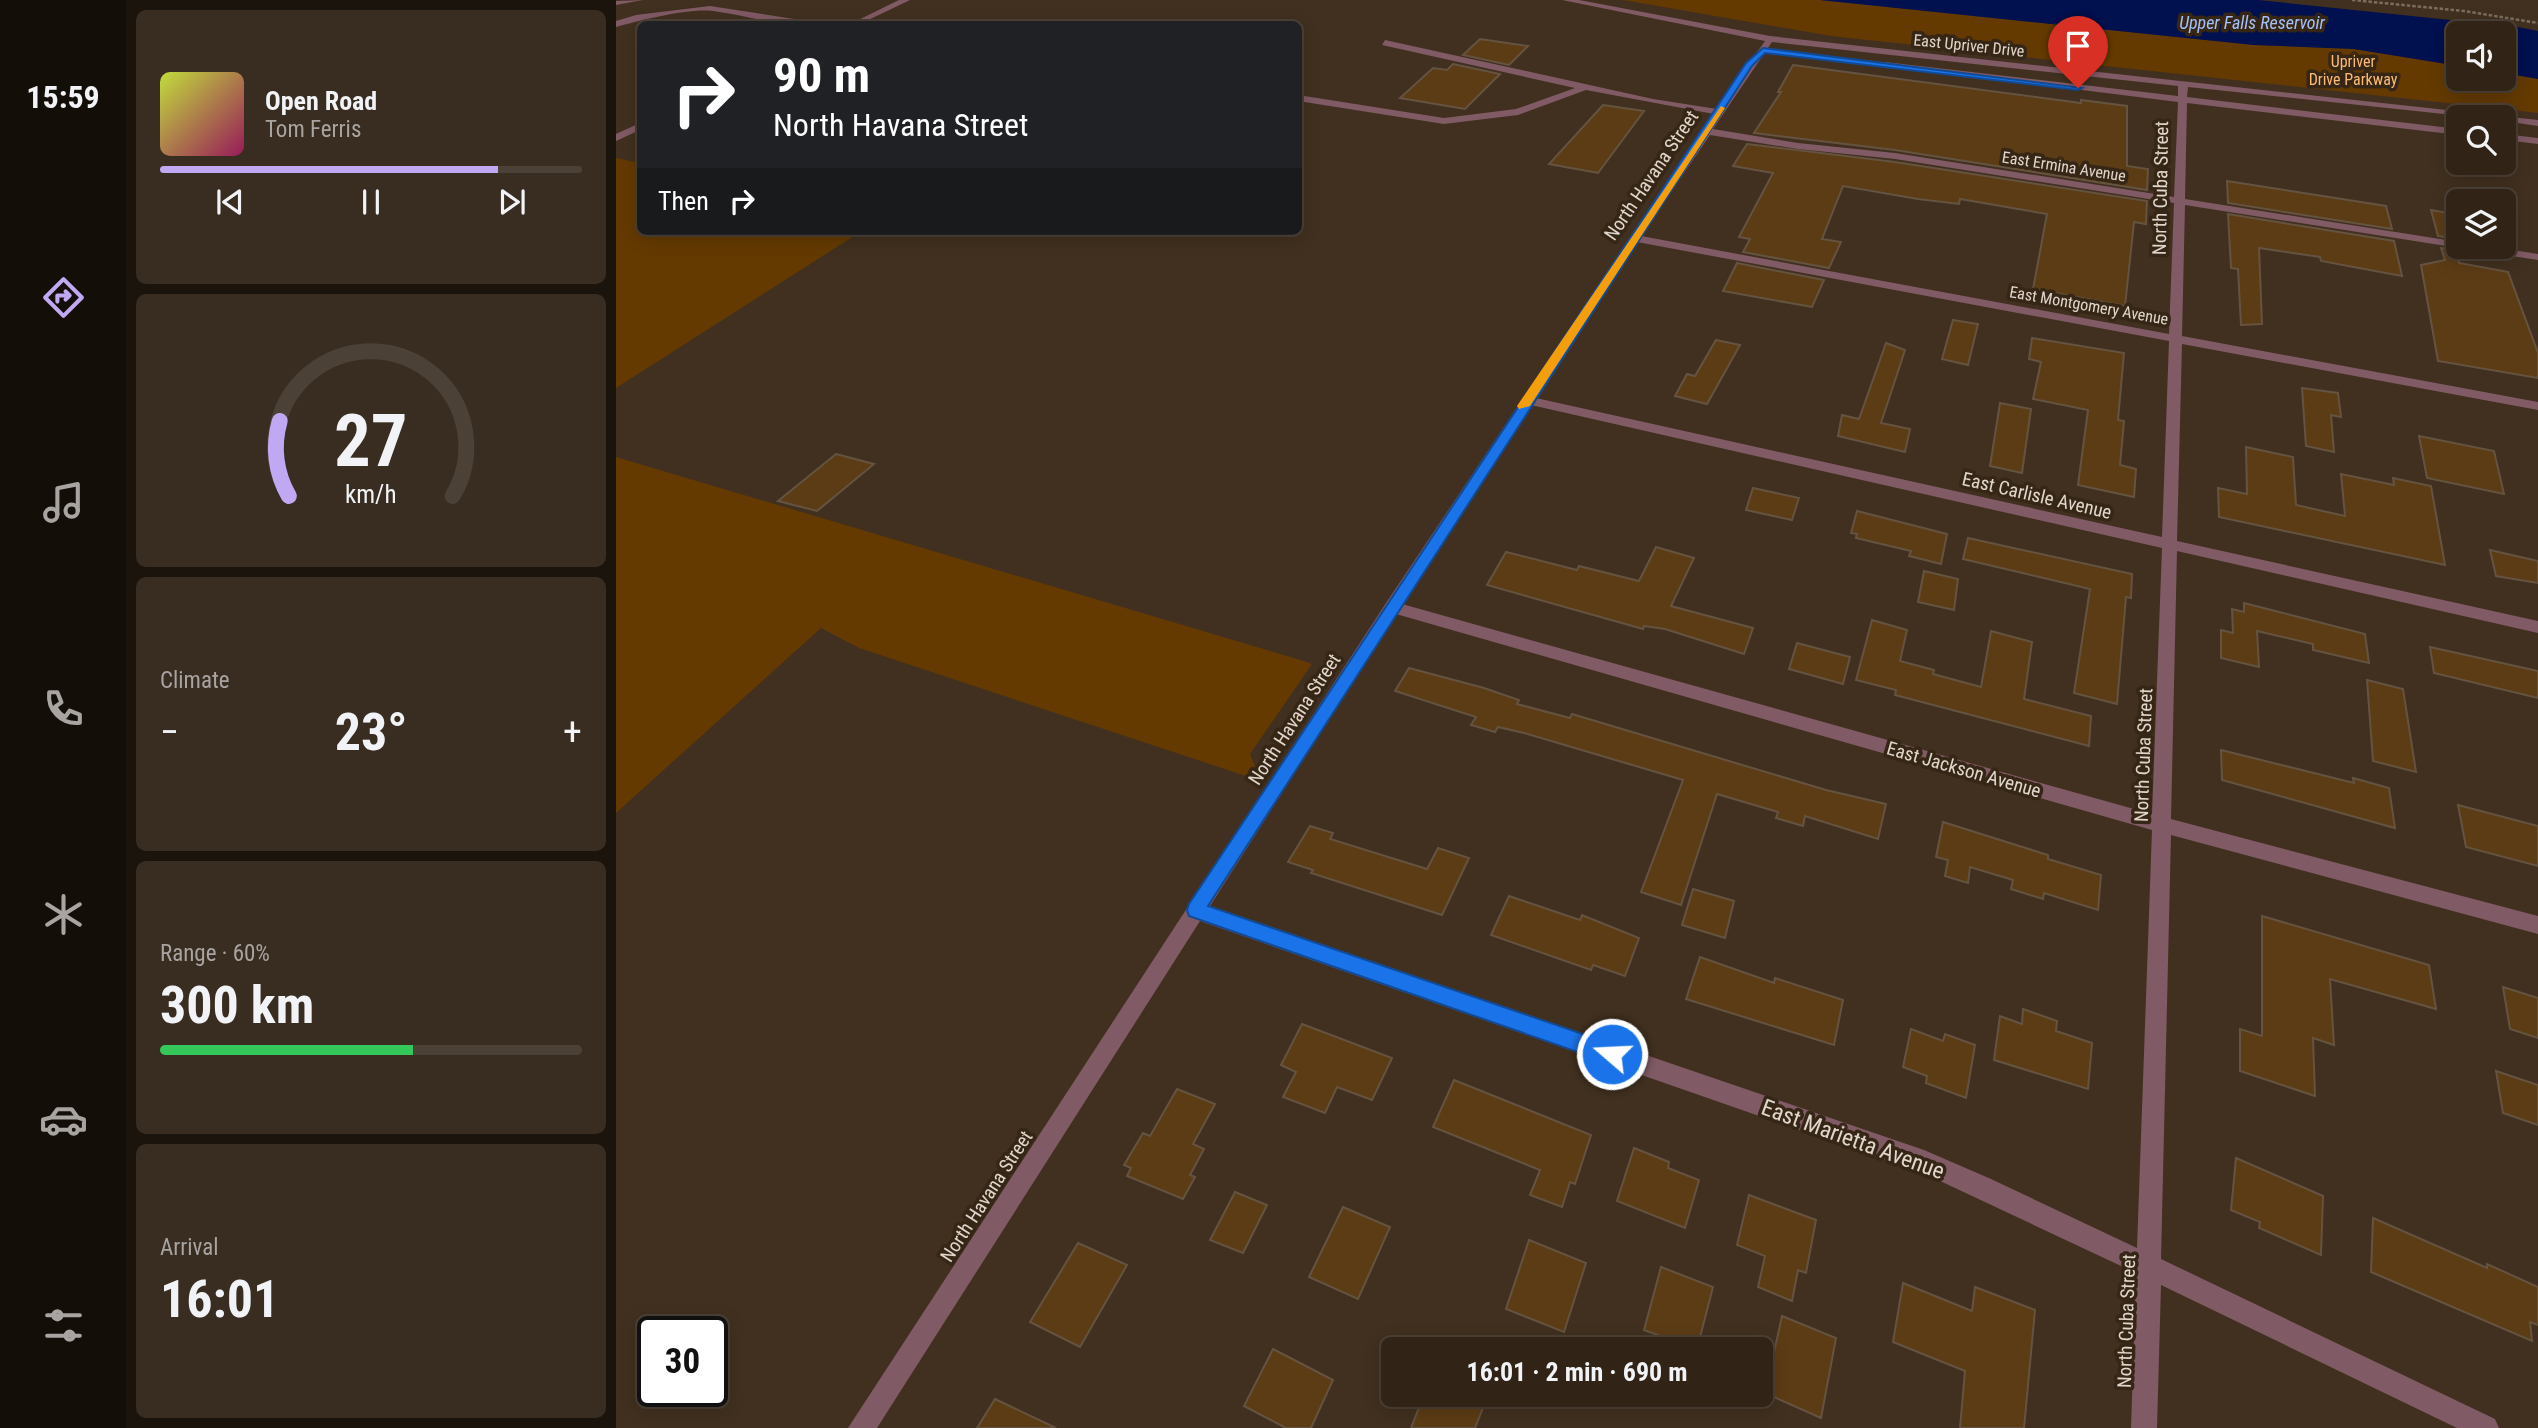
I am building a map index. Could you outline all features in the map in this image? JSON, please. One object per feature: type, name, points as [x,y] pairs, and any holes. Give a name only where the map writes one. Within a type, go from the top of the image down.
[{"type":"street","points":[[616,3],[640,0],[636,18]]},
{"type":"street","points":[[860,21],[906,0]]},
{"type":"street","name":"East Upriver Drive","points":[[1566,0],[1770,47],[2183,91],[2446,130]]},
{"type":"street","points":[[616,24],[636,18],[710,8],[789,21]]},
{"type":"street","points":[[1385,43],[1586,88],[1718,112]]},
{"type":"street","name":"North Havana Street","points":[[861,1428],[1633,238],[1749,65],[1770,47]]},
{"type":"street","name":"East Upriver Drive","points":[[1871,63],[2446,113]]},
{"type":"street","points":[[1302,99],[1444,121],[1518,112],[1586,88]]},
{"type":"street","name":"North Cuba Street","points":[[2144,1428],[2178,338],[2183,91]]},
{"type":"street","points":[[2516,120],[2538,123]]},
{"type":"street","points":[[617,137],[637,127]]},
{"type":"street","name":"East Ermina Avenue","points":[[1706,131],[1798,146],[1895,156],[2446,243]]},
{"type":"street","points":[[2516,138],[2538,141]]},
{"type":"street","name":"East Montgomery Avenue","points":[[1633,238],[2538,406]]},
{"type":"street","points":[[2516,254],[2538,257]]},
{"type":"street","name":"East Carlisle Avenue","points":[[1528,400],[2538,627]]},
{"type":"street","name":"East Jackson Avenue","points":[[1392,607],[2162,825],[2538,925]]},
{"type":"street","name":"East Marietta Avenue","points":[[1196,910],[1924,1162],[2486,1428]]},
{"type":"path","points":[[2352,0],[2464,11],[2538,23]]},
{"type":"green space","name":"Upriver Drive Parkway","points":[[1623,0],[1820,0],[2254,45],[2354,49],[2446,64],[2446,91],[2516,91],[2516,75],[2538,79],[2538,113],[2516,111],[2516,105],[2465,105],[1831,36]]},
{"type":"green space","points":[[616,158],[637,162],[637,235],[854,236],[616,388]]},
{"type":"green space","points":[[616,457],[1312,664],[1250,754],[1261,781],[859,648],[821,628],[616,813]]},
{"type":"water","name":"Upper Falls Reservoir","points":[[1820,0],[2258,0],[2460,21],[2446,21],[2446,64],[2354,49],[2254,45]]},
{"type":"water","name":"Upper Falls Reservoir","points":[[2516,27],[2538,31],[2538,79],[2516,75]]},
{"type":"building","points":[[1480,39],[1528,46],[1509,65],[1463,55]]},
{"type":"building","points":[[1453,64],[1500,74],[1465,109],[1400,98],[1433,68],[1447,70]]},
{"type":"building","points":[[1793,65],[2081,103],[2081,100],[2127,106],[2127,166],[2148,169],[2147,190],[1895,150],[1754,133],[1781,92],[1778,92]]},
{"type":"building","points":[[1603,105],[1644,111],[1598,173],[1549,164]]},
{"type":"building","points":[[1747,144],[1895,162],[2147,201],[2146,224],[2134,222],[2125,306],[2033,289],[2047,214],[1960,199],[1959,204],[1843,186],[1822,239],[1841,242],[1829,268],[1743,252],[1750,239],[1739,237],[1773,173],[1733,166]]},
{"type":"building","points":[[2227,181],[2386,206],[2392,229],[2228,203]]},
{"type":"building","points":[[2431,210],[2446,212],[2446,237],[2438,236]]},
{"type":"building","points":[[2228,214],[2394,241],[2402,276],[2321,261],[2320,257],[2259,248],[2262,324],[2241,325],[2238,269],[2231,268]]},
{"type":"building","points":[[2441,248],[2446,249],[2446,259],[2459,259],[2459,263],[2508,272],[2538,353],[2538,378],[2438,361],[2421,265],[2445,260]]},
{"type":"building","points":[[1737,263],[1824,280],[1812,307],[1723,291]]},
{"type":"building","points":[[1953,320],[1978,324],[1968,365],[1942,359]]},
{"type":"building","points":[[2032,338],[2124,353],[2118,420],[2124,421],[2120,465],[2136,469],[2134,497],[2078,485],[2088,410],[2033,399],[2041,362],[2029,359]]},
{"type":"building","points":[[1716,340],[1740,345],[1707,404],[1675,396],[1687,374],[1695,376]]},
{"type":"building","points":[[1886,343],[1905,350],[1881,423],[1910,429],[1905,452],[1838,436],[1842,415],[1859,419]]},
{"type":"building","points":[[2302,388],[2338,393],[2341,417],[2331,415],[2334,452],[2306,446]]},
{"type":"building","points":[[2000,403],[2031,409],[2022,473],[1990,466]]},
{"type":"building","points":[[2419,436],[2494,451],[2504,494],[2427,478]]},
{"type":"building","points":[[2246,447],[2293,457],[2296,505],[2345,516],[2341,474],[2394,485],[2393,478],[2431,486],[2445,565],[2219,517],[2218,488],[2247,494]]},
{"type":"building","points":[[836,454],[874,464],[817,511],[778,501]]},
{"type":"building","points":[[1753,488],[1799,498],[1792,520],[1746,510]]},
{"type":"building","points":[[1857,511],[1947,534],[1941,564],[1909,556],[1911,551],[1856,538],[1857,534],[1851,533]]},
{"type":"building","points":[[1968,538],[2132,574],[2131,598],[2126,597],[2117,704],[2074,693],[2090,589],[1963,559]]},
{"type":"building","points":[[1656,547],[1694,558],[1671,606],[1753,628],[1744,654],[1665,629],[1644,626],[1643,629],[1487,585],[1506,552],[1577,570],[1579,566],[1639,581]]},
{"type":"building","points":[[2490,550],[2538,561],[2538,583],[2496,576]]},
{"type":"building","points":[[1924,571],[1958,579],[1954,610],[1918,602]]},
{"type":"building","points":[[2244,603],[2365,634],[2369,663],[2313,650],[2313,644],[2257,631],[2259,667],[2221,658],[2221,630],[2233,633],[2232,609],[2244,612]]},
{"type":"building","points":[[1872,620],[1907,630],[1900,661],[1934,670],[1933,674],[1981,687],[1991,631],[2032,642],[2024,699],[2091,716],[2089,746],[1895,695],[1896,690],[1856,680]]},
{"type":"building","points":[[1797,643],[1850,657],[1843,684],[1789,669]]},
{"type":"building","points":[[2430,647],[2538,671],[2538,698],[2434,673]]},
{"type":"building","points":[[1409,668],[1484,688],[1519,700],[1517,704],[1570,718],[1572,714],[1826,790],[1886,804],[1878,839],[1805,816],[1803,826],[1776,818],[1778,812],[1717,794],[1681,905],[1641,892],[1683,780],[1524,733],[1498,727],[1495,732],[1471,725],[1476,717],[1395,691]]},
{"type":"building","points":[[2367,680],[2403,689],[2416,772],[2373,761]]},
{"type":"building","points":[[2221,750],[2354,783],[2353,778],[2389,788],[2395,828],[2222,780]]},
{"type":"building","points":[[2458,805],[2538,826],[2538,866],[2466,847]]},
{"type":"building","points":[[1943,822],[2048,855],[2048,859],[2101,875],[2098,910],[2044,893],[2043,899],[2011,889],[2013,880],[1970,867],[1968,883],[1945,876],[1948,860],[1936,857]]},
{"type":"building","points":[[1310,826],[1333,833],[1330,839],[1427,869],[1438,848],[1469,858],[1442,915],[1311,873],[1313,870],[1288,862]]},
{"type":"building","points":[[1693,889],[1734,901],[1725,938],[1682,925]]},
{"type":"building","points":[[1509,896],[1580,920],[1582,915],[1639,938],[1625,976],[1593,965],[1591,970],[1491,935]]},
{"type":"building","points":[[2262,916],[2429,965],[2436,1009],[2330,979],[2334,1045],[2313,1038],[2315,1096],[2240,1071],[2240,1029],[2262,1036]]},
{"type":"building","points":[[1700,957],[1774,983],[1775,978],[1843,1000],[1834,1045],[1686,999]]},
{"type":"building","points":[[2503,987],[2538,998],[2538,1038],[2510,1029]]},
{"type":"building","points":[[2023,1009],[2057,1021],[2056,1031],[2092,1043],[2088,1089],[1994,1060],[2000,1016],[2022,1024]]},
{"type":"building","points":[[1302,1024],[1392,1058],[1372,1100],[1337,1087],[1325,1113],[1283,1097],[1296,1072],[1281,1065]]},
{"type":"building","points":[[1911,1029],[1943,1041],[1945,1034],[1975,1045],[1966,1098],[1926,1083],[1927,1076],[1903,1067]]},
{"type":"building","points":[[2496,1071],[2538,1085],[2538,1125],[2503,1113]]},
{"type":"building","points":[[1454,1080],[1591,1135],[1575,1184],[1570,1182],[1562,1207],[1530,1195],[1540,1170],[1433,1127]]},
{"type":"building","points":[[1177,1089],[1215,1104],[1193,1144],[1204,1149],[1190,1175],[1195,1177],[1183,1199],[1127,1176],[1131,1168],[1124,1165],[1143,1133],[1150,1136]]},
{"type":"building","points":[[1634,1148],[1669,1162],[1668,1168],[1699,1180],[1685,1228],[1617,1201]]},
{"type":"building","points":[[2236,1158],[2323,1196],[2321,1255],[2259,1228],[2260,1222],[2231,1210]]},
{"type":"building","points":[[1235,1192],[1267,1205],[1243,1253],[1210,1240]]},
{"type":"building","points":[[1749,1195],[1816,1220],[1806,1273],[1798,1270],[1792,1301],[1758,1287],[1765,1256],[1737,1245]]},
{"type":"building","points":[[1343,1207],[1390,1227],[1358,1299],[1309,1277]]},
{"type":"building","points":[[2373,1218],[2487,1268],[2487,1264],[2538,1287],[2538,1325],[2530,1322],[2532,1341],[2371,1272]]},
{"type":"building","points":[[1529,1240],[1586,1263],[1564,1332],[1506,1309]]},
{"type":"building","points":[[1078,1243],[1127,1265],[1080,1347],[1030,1322]]},
{"type":"building","points":[[1661,1267],[1713,1287],[1700,1337],[1664,1337],[1644,1330]]},
{"type":"building","points":[[1903,1283],[1972,1311],[1975,1287],[2035,1310],[2024,1428],[1960,1428],[1965,1371],[1893,1342]]},
{"type":"building","points":[[1782,1316],[1836,1338],[1821,1418],[1773,1397],[1773,1357]]},
{"type":"building","points":[[1273,1349],[1333,1380],[1311,1428],[1286,1428],[1244,1406]]},
{"type":"building","points":[[995,1399],[1056,1428],[977,1428]]},
{"type":"building","points":[[1419,1407],[1483,1407],[1475,1428],[1411,1428]]},
{"type":"slow traffic","points":[[1523,406],[1721,108]]},
{"type":"route","points":[[1612,1054],[1196,910],[1633,238],[1749,65],[1763,50],[2078,88]]}]
